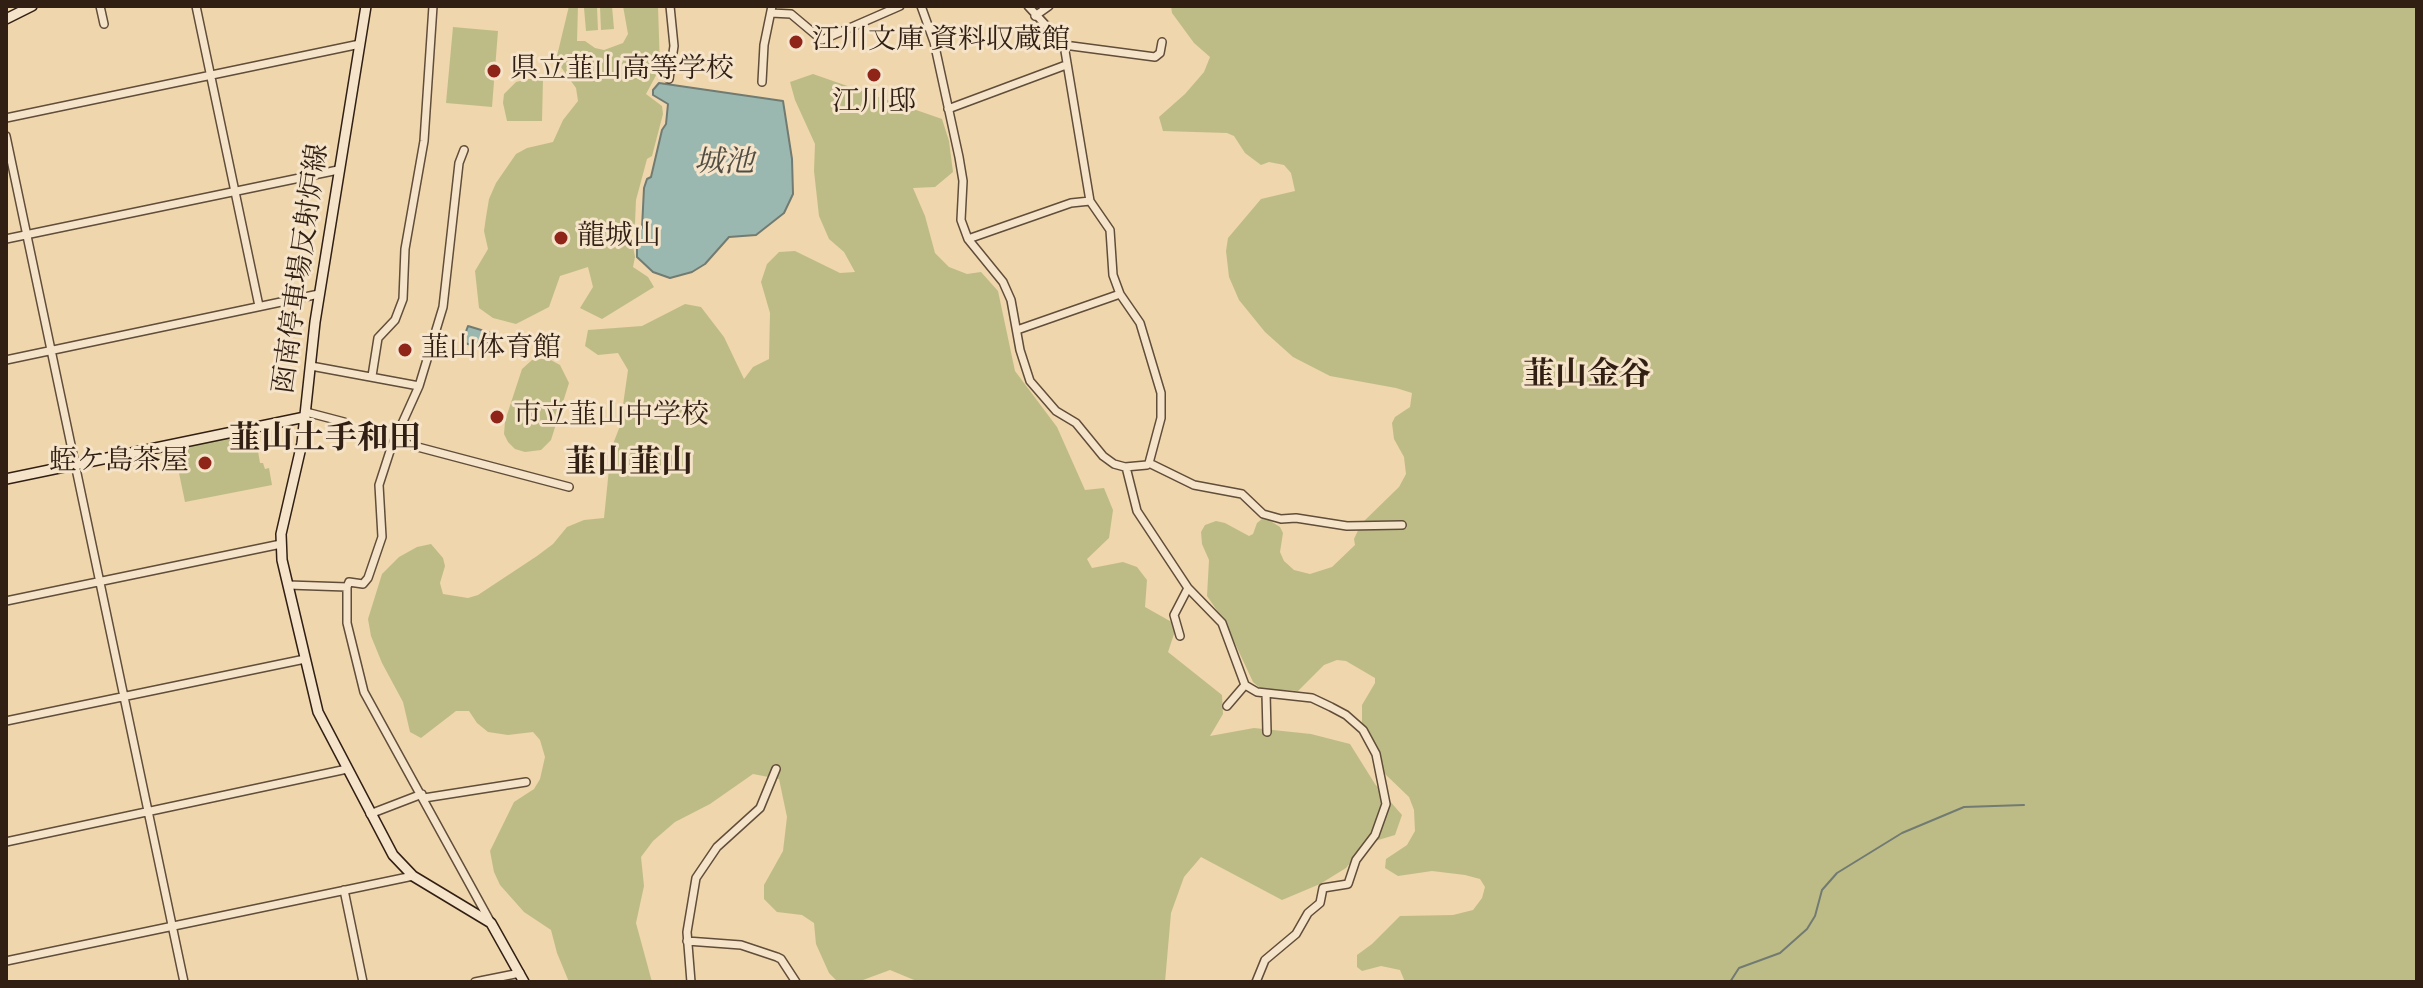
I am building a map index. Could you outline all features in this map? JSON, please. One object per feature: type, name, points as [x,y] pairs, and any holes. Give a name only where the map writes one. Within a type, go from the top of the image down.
[{"type":"main road","points":[[6,19],[32,6]]},
{"type":"main road","name":"函南停車場反射炉線","points":[[366,6],[319,294],[302,443],[281,544],[318,712],[370,814],[393,855],[413,876],[491,923],[522,977]]},
{"type":"main road","points":[[6,479],[305,414]]},
{"type":"street","points":[[100,6],[104,24]]},
{"type":"street","points":[[196,6],[259,306]]},
{"type":"street","points":[[372,376],[378,338],[395,320],[403,299],[405,249],[424,141],[433,6]]},
{"type":"street","points":[[669,79],[674,46],[670,6]]},
{"type":"street","points":[[762,82],[764,45],[772,9],[791,14],[822,40],[900,6]]},
{"type":"street","points":[[921,6],[934,42],[963,181],[961,220],[968,239],[1003,282],[1011,300],[1020,350],[1030,381],[1056,411],[1076,423],[1103,456],[1114,464],[1126,467],[1149,463]]},
{"type":"street","points":[[1028,6],[1064,45],[1155,57],[1160,53],[1162,42]]},
{"type":"street","points":[[1035,16],[1049,6]]},
{"type":"street","points":[[6,118],[360,44]]},
{"type":"street","points":[[1064,45],[1090,201],[1110,230],[1113,275],[1120,294],[1140,323],[1161,393],[1161,418],[1149,463]]},
{"type":"street","points":[[948,109],[1066,65]]},
{"type":"street","points":[[6,136],[184,982]]},
{"type":"street","points":[[464,150],[459,163],[443,307],[419,386],[379,485],[383,520],[379,550],[366,582],[352,581],[347,587],[345,611],[360,682],[491,923]]},
{"type":"street","points":[[6,239],[338,170]]},
{"type":"street","points":[[968,239],[1071,203],[1090,201]]},
{"type":"street","points":[[6,360],[319,294]]},
{"type":"street","points":[[1017,330],[1120,294]]},
{"type":"street","points":[[311,366],[419,386]]},
{"type":"street","points":[[305,414],[344,422]]},
{"type":"street","points":[[395,441],[569,487]]},
{"type":"street","points":[[1149,463],[1194,485],[1242,494],[1263,514],[1281,519],[1296,518],[1347,526],[1402,525]]},
{"type":"street","points":[[1126,467],[1137,511],[1188,588],[1222,623],[1245,685],[1257,692],[1312,698],[1346,715],[1363,730],[1376,754],[1386,804],[1375,835],[1356,860],[1348,884],[1323,888],[1320,903],[1308,913],[1296,934],[1265,960],[1256,982]]},
{"type":"street","points":[[6,601],[281,544]]},
{"type":"street","points":[[288,585],[347,587]]},
{"type":"street","points":[[1180,636],[1174,615],[1188,588]]},
{"type":"street","points":[[6,721],[305,659]]},
{"type":"street","points":[[1227,706],[1245,685]]},
{"type":"street","points":[[1266,693],[1267,732]]},
{"type":"street","points":[[6,842],[347,769]]},
{"type":"street","points":[[691,982],[687,941],[696,878],[717,847],[760,808],[776,769]]},
{"type":"street","points":[[370,814],[423,796],[526,782]]},
{"type":"street","points":[[6,961],[413,876]]},
{"type":"street","points":[[344,890],[363,982]]},
{"type":"street","points":[[687,941],[741,945],[777,957],[796,982]]},
{"type":"street","points":[[475,982],[522,977]]},
{"type":"shaded area","points":[[569,6],[578,6],[577,41],[585,41],[604,50],[623,43],[628,34],[623,6],[658,6],[660,68],[646,94],[662,106],[663,114],[636,200],[631,236],[635,257],[633,267],[648,277],[654,287],[602,319],[580,308],[593,287],[588,267],[560,276],[549,307],[516,324],[493,318],[479,308],[475,271],[488,249],[484,231],[489,199],[496,183],[516,154],[553,142],[563,120],[578,101],[576,88],[556,60]]},
{"type":"shaded area","points":[[612,6],[614,29],[601,30],[600,7]]},
{"type":"shaded area","points":[[1171,6],[2417,6],[2417,982],[1405,982],[1400,970],[1381,966],[1362,971],[1357,967],[1357,955],[1400,916],[1453,915],[1473,910],[1482,898],[1485,887],[1480,879],[1465,875],[1432,871],[1398,876],[1385,868],[1386,859],[1407,845],[1415,831],[1414,810],[1409,797],[1384,773],[1362,723],[1362,705],[1375,678],[1346,661],[1337,660],[1324,665],[1298,691],[1261,689],[1253,682],[1225,622],[1207,596],[1209,560],[1201,532],[1205,525],[1216,521],[1249,536],[1262,519],[1269,520],[1283,533],[1280,552],[1294,570],[1310,574],[1332,567],[1355,545],[1354,539],[1361,524],[1399,487],[1406,474],[1404,457],[1394,439],[1392,423],[1395,417],[1410,407],[1412,393],[1330,376],[1293,357],[1265,332],[1239,300],[1229,277],[1228,238],[1261,199],[1295,191],[1291,173],[1284,165],[1269,162],[1261,165],[1245,153],[1234,136],[1227,133],[1163,131],[1159,117],[1204,72],[1210,57],[1194,43],[1172,13]]},
{"type":"shaded area","points":[[597,7],[598,30],[586,31],[584,8]]},
{"type":"shaded area","points":[[453,27],[498,31],[492,107],[446,103]]},
{"type":"shaded area","points":[[813,74],[942,119],[953,172],[935,187],[913,188],[935,253],[949,267],[967,274],[981,272],[998,291],[1015,371],[1057,427],[1085,490],[1104,488],[1113,510],[1109,538],[1087,559],[1092,568],[1123,562],[1137,567],[1147,580],[1145,607],[1177,625],[1168,652],[1222,695],[1223,714],[1210,736],[1254,728],[1311,734],[1350,744],[1375,784],[1402,815],[1395,835],[1365,844],[1346,868],[1320,884],[1282,900],[1201,857],[1184,877],[1171,913],[1165,982],[919,982],[890,970],[863,980],[838,982],[829,973],[816,944],[814,923],[802,915],[777,912],[764,899],[764,885],[783,851],[787,817],[779,779],[753,774],[710,804],[675,822],[653,841],[641,857],[644,886],[636,923],[652,982],[569,982],[551,930],[524,912],[500,885],[490,851],[514,802],[534,789],[540,779],[545,757],[540,740],[533,732],[508,735],[488,732],[469,711],[456,711],[421,738],[410,732],[403,702],[371,636],[368,619],[382,574],[399,557],[417,547],[431,544],[443,558],[445,566],[440,583],[443,594],[468,598],[478,595],[537,556],[553,544],[567,527],[584,520],[604,518],[611,449],[620,426],[628,370],[618,353],[598,355],[585,346],[588,330],[642,326],[685,304],[701,307],[724,337],[744,379],[753,367],[769,359],[770,313],[761,282],[767,264],[779,252],[795,251],[840,273],[855,272],[844,252],[829,239],[819,216],[814,171],[815,144],[790,82]]},
{"type":"shaded area","points":[[543,79],[542,121],[507,121],[504,94],[516,82]]},
{"type":"shaded area","points":[[549,359],[560,365],[569,383],[551,440],[541,450],[525,452],[515,449],[504,434],[505,421],[522,369],[532,360]]},
{"type":"shaded area","points":[[255,433],[260,463],[265,469],[269,468],[272,485],[185,502],[174,449]]},
{"type":"water","name":"城池","points":[[659,83],[783,101],[792,159],[793,194],[784,213],[756,235],[729,237],[705,264],[692,272],[670,278],[653,272],[637,257],[637,230],[642,228],[644,188],[651,177],[666,124],[668,104],[653,95]]},
{"type":"water","points":[[468,326],[491,333],[486,350],[462,342]]},
{"type":"waterway","points":[[1730,982],[1739,968],[1780,953],[1807,929],[1815,916],[1822,890],[1837,873],[1902,833],[1964,807],[2024,805]]},
{"type":"place","name":"江川文庫 資料収蔵館","points":[[796,42]]},
{"type":"place","name":"県立韮山高等学校","points":[[494,71]]},
{"type":"place","name":"江川邸","points":[[874,75]]},
{"type":"place","name":"龍城山","points":[[561,238]]},
{"type":"place","name":"韮山体育館","points":[[405,350]]},
{"type":"place","name":"市立韮山中学校","points":[[497,417]]},
{"type":"place","name":"蛭ケ島茶屋","points":[[205,463]]},
{"type":"district","name":"韮山金谷","points":[[1587,377]]},
{"type":"district","name":"韮山土手和田","points":[[325,441]]},
{"type":"district","name":"韮山韮山","points":[[629,465]]}]
